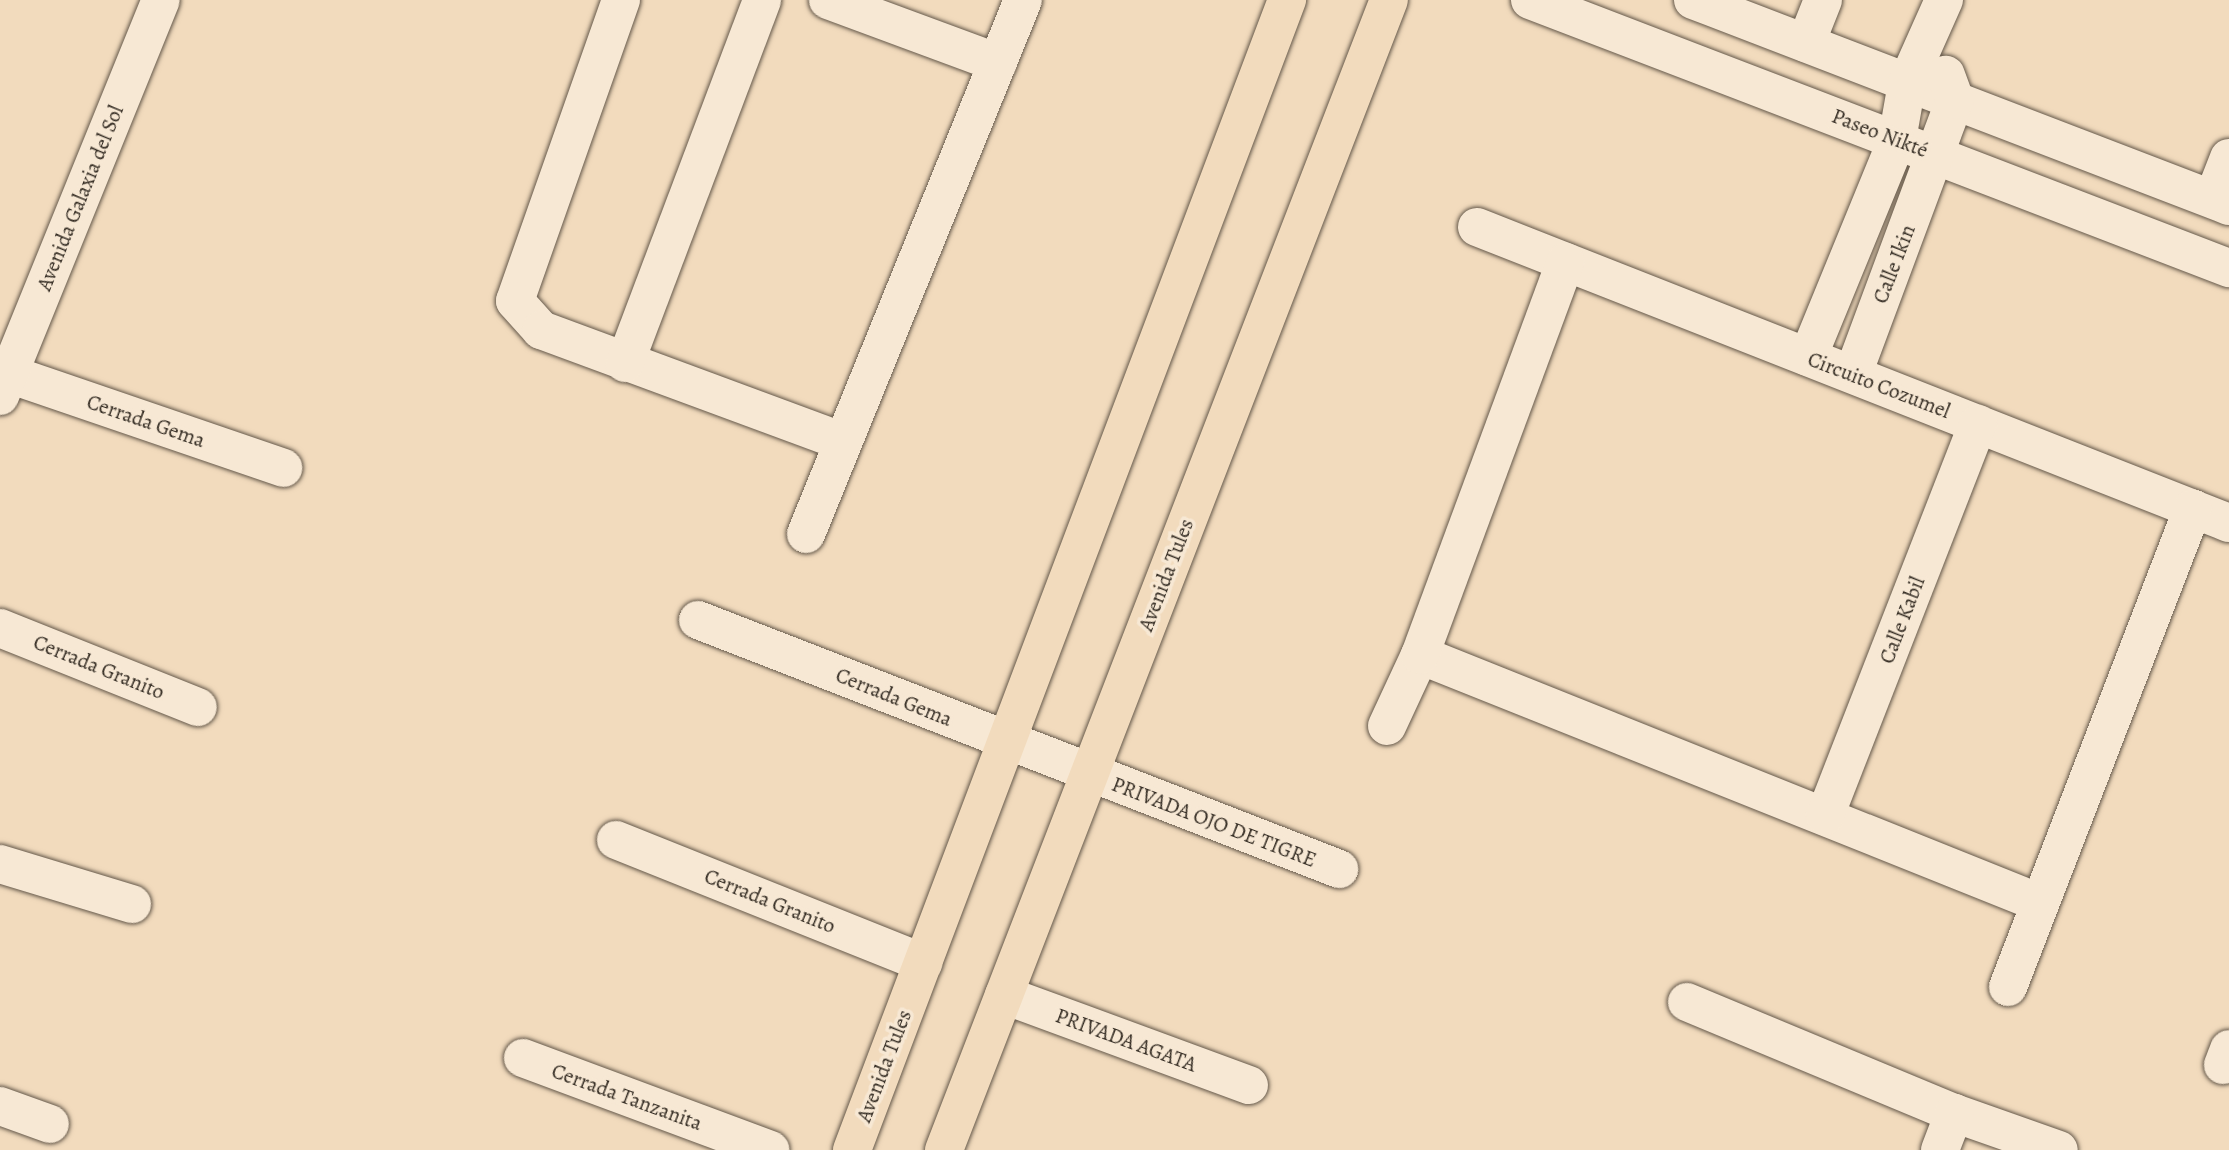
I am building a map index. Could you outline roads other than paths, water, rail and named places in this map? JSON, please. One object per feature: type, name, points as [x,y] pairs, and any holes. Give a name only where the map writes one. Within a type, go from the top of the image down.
[{"type":"main road","name":"Avenida Tules","points":[[852,1150],[1287,0]]},
{"type":"main road","name":"Avenida Tules","points":[[944,1150],[1389,0]]},
{"type":"street","name":"Avenida Galaxia del Sol","points":[[4,385],[161,0]]},
{"type":"street","points":[[621,0],[515,301],[541,330],[844,442]]},
{"type":"street","points":[[625,363],[762,0]]},
{"type":"street","points":[[828,0],[998,63]]},
{"type":"street","points":[[806,534],[1023,0]]},
{"type":"street","name":"Paseo Nikté","points":[[1530,0],[2229,268]]},
{"type":"street","points":[[1693,0],[2221,202],[2229,158]]},
{"type":"street","points":[[1806,43],[1823,0]]},
{"type":"street","points":[[1907,83],[1938,17]]},
{"type":"street","points":[[1938,17],[1955,100]]},
{"type":"street","name":"Calle Ikin","points":[[1808,357],[1897,140],[1907,83]]},
{"type":"street","name":"Calle Ikin","points":[[1853,374],[1955,100]]},
{"type":"street","name":"Circuito Cozumel","points":[[1477,227],[2229,523]]},
{"type":"street","points":[[1387,726],[1420,655],[1565,261]]},
{"type":"street","name":"Cerrada Gema","points":[[4,385],[283,468]]},
{"type":"street","name":"Calle Kabil","points":[[1825,816],[1979,424]]},
{"type":"street","points":[[2008,987],[2193,508]]},
{"type":"street","name":"Cerrada Gema","points":[[698,620],[1089,775]]},
{"type":"street","name":"Cerrada Granito","points":[[0,628],[198,707]]},
{"type":"street","points":[[1420,655],[2040,903]]},
{"type":"street","name":"PRIVADA OJO DE TIGRE","points":[[1089,775],[1339,869]]},
{"type":"street","name":"Cerrada Granito","points":[[616,839],[923,963]]},
{"type":"street","points":[[0,863],[132,904]]},
{"type":"street","name":"PRIVADA AGATA","points":[[1004,995],[1248,1085]]},
{"type":"street","points":[[1687,1002],[1954,1113],[2059,1150]]},
{"type":"street","name":"Cerrada Tanzanita","points":[[523,1058],[770,1150]]},
{"type":"street","points":[[0,1106],[50,1124]]},
{"type":"street","points":[[1940,1150],[1954,1113]]}]
